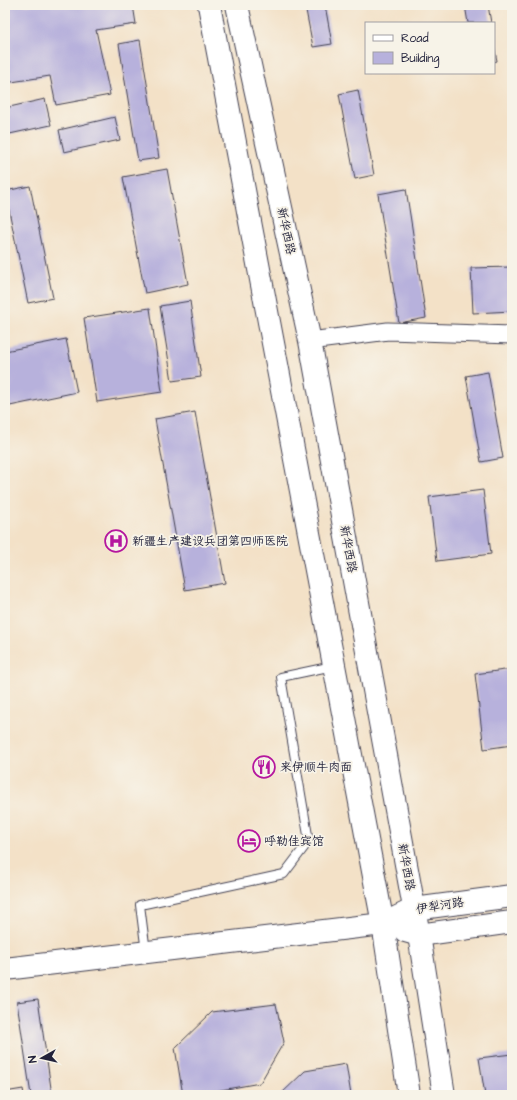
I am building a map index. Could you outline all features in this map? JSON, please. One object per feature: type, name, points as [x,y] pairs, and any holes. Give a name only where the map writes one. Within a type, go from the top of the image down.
[{"type":"main road","points":[[209,5],[382,924],[410,1095]]},
{"type":"main road","name":"新华西路","points":[[237,5],[310,341],[419,936],[444,1095]]},
{"type":"main road","name":"伊犁河路","points":[[382,924],[414,909],[512,896]]},
{"type":"main road","name":"伊犁河路","points":[[382,924],[419,936],[512,922]]},
{"type":"main road","points":[[5,969],[382,924]]},
{"type":"street","points":[[310,341],[388,331],[512,335]]},
{"type":"lane","points":[[146,952],[140,905],[284,874],[309,841],[281,677],[334,666]]},
{"type":"building","points":[[5,5],[133,5],[136,24],[96,30],[110,95],[56,105],[50,76],[5,83]]},
{"type":"building","points":[[305,5],[325,5],[332,44],[313,47]]},
{"type":"building","points":[[465,5],[488,5],[491,22],[468,22]]},
{"type":"building","points":[[140,40],[159,158],[138,161],[119,44]]},
{"type":"building","points":[[495,51],[497,61],[495,62]]},
{"type":"building","points":[[358,90],[374,175],[355,179],[339,94]]},
{"type":"building","points":[[45,99],[51,125],[5,135],[5,108]]},
{"type":"building","points":[[115,117],[120,140],[64,152],[59,130]]},
{"type":"building","points":[[167,169],[188,284],[145,293],[123,177]]},
{"type":"building","points":[[30,186],[53,298],[28,303],[5,191]]},
{"type":"building","points":[[406,189],[426,318],[399,323],[378,194]]},
{"type":"building","points":[[512,267],[512,311],[473,313],[471,268]]},
{"type":"building","points":[[190,301],[201,377],[172,381],[160,306]]},
{"type":"building","points":[[150,308],[162,392],[97,402],[84,318]]},
{"type":"building","points":[[66,339],[77,392],[5,407],[5,351]]},
{"type":"building","points":[[488,372],[503,458],[481,462],[466,376]]},
{"type":"building","points":[[195,412],[225,583],[185,590],[155,419]]},
{"type":"building","points":[[483,490],[491,554],[437,561],[429,497]]},
{"type":"building","points":[[512,669],[512,745],[484,749],[475,674]]},
{"type":"building","points":[[38,999],[52,1095],[31,1095],[17,1002]]},
{"type":"building","points":[[276,1004],[284,1042],[260,1083],[193,1095],[183,1095],[175,1048],[212,1012]]},
{"type":"building","points":[[512,1054],[512,1095],[485,1095],[479,1058]]},
{"type":"building","points":[[346,1064],[351,1095],[280,1095],[305,1071]]},
{"type":"building","points":[[23,1089],[24,1095],[5,1095],[5,1092]]},
{"type":"place","name":"新疆生产建设兵团第四师医院","points":[[116,541]]},
{"type":"place","name":"来伊顺牛肉面","points":[[264,767]]},
{"type":"place","name":"呼勒佳宾馆","points":[[249,841]]}]
